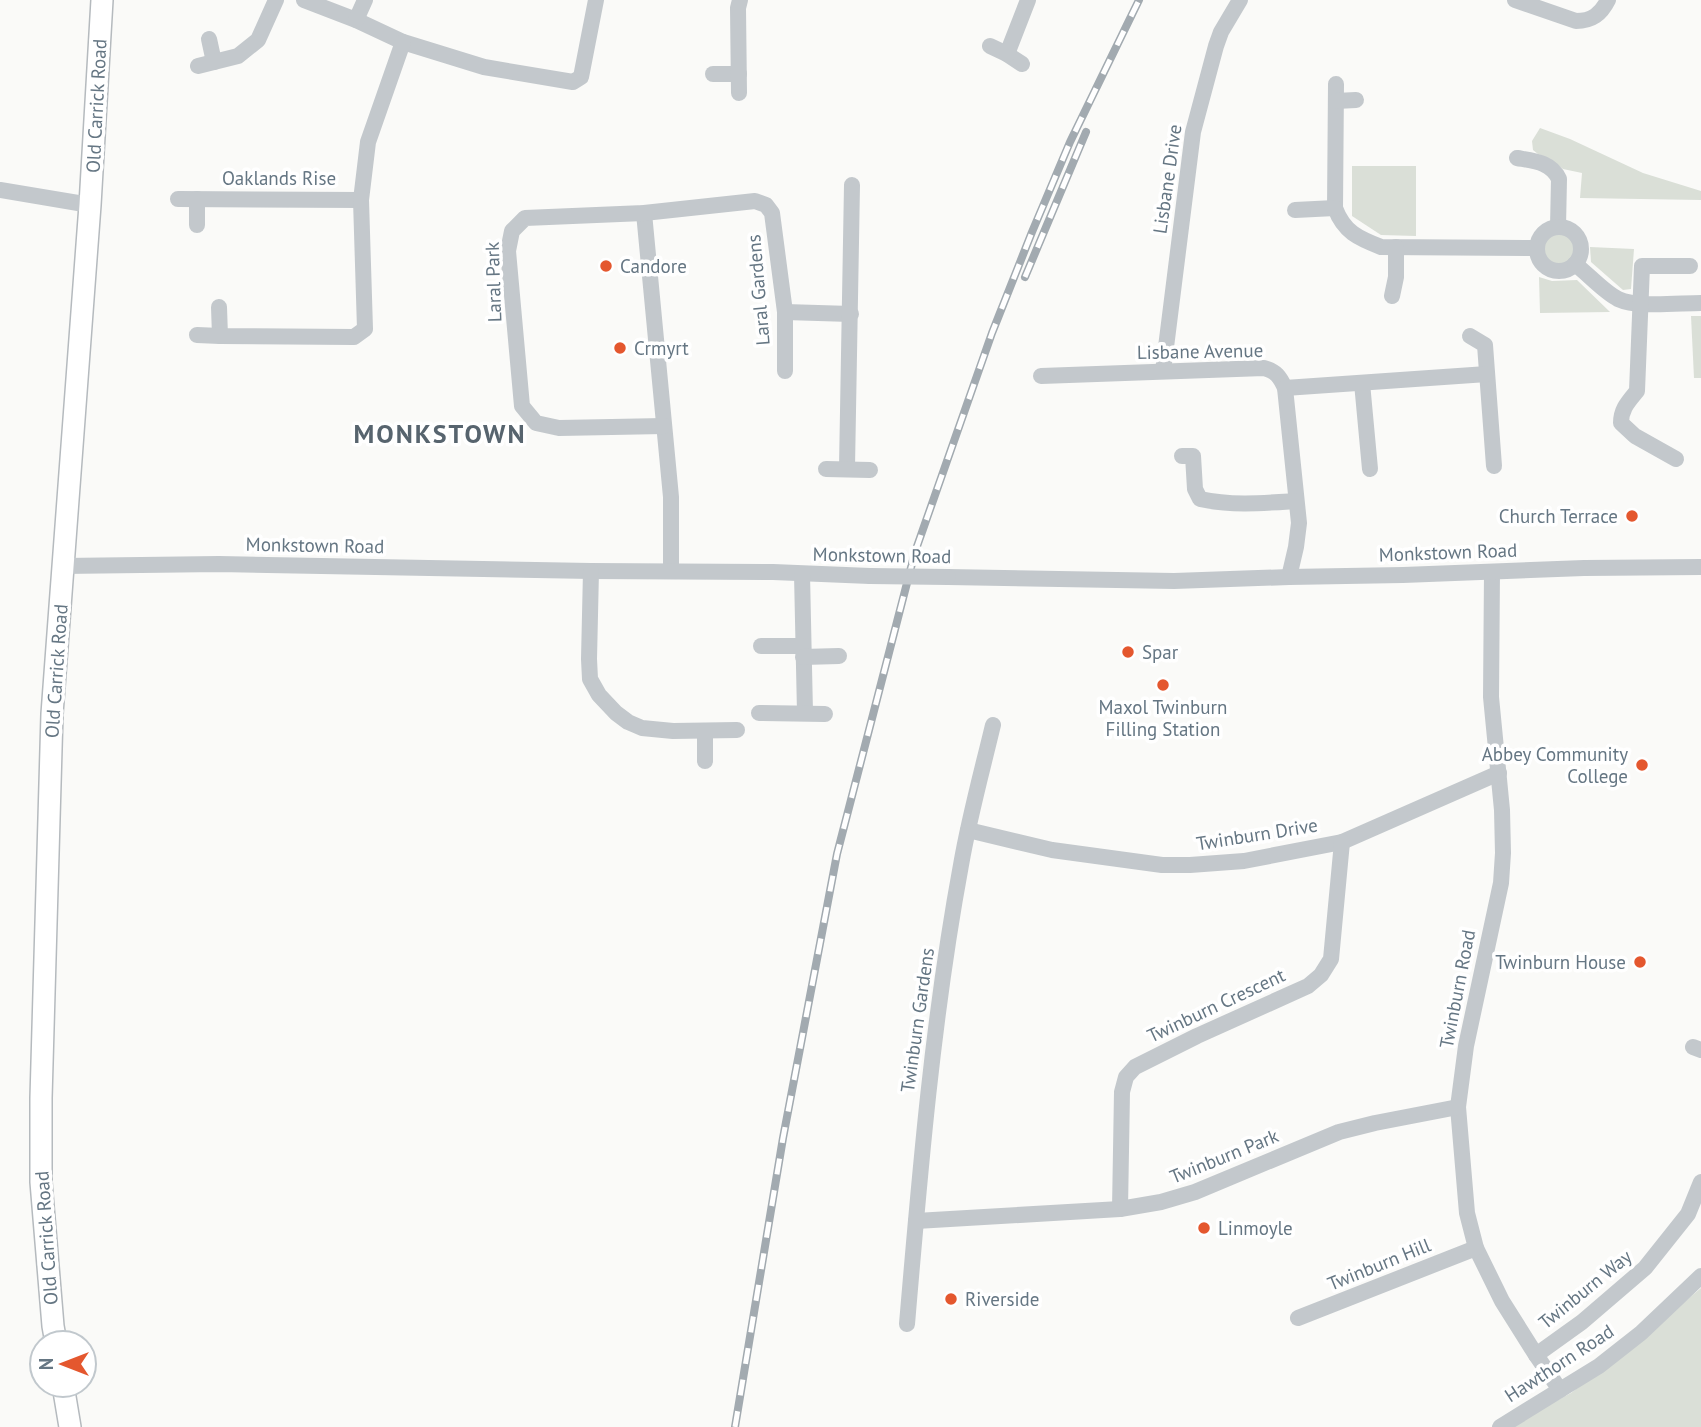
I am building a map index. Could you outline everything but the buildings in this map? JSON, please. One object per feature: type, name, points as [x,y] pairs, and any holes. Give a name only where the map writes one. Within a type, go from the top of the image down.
[{"type":"main road","name":"Old Carrick Road","points":[[53,1329],[41,1182],[51,714],[90,205],[102,0]]},
{"type":"main road","points":[[65,1399],[70,1427]]},
{"type":"street","points":[[209,39],[206,64],[238,56],[258,40],[276,0]]},
{"type":"street","points":[[304,0],[356,20],[403,43],[484,67],[573,82],[581,77],[596,0]]},
{"type":"street","points":[[356,20],[365,0]]},
{"type":"street","points":[[738,93],[740,0]]},
{"type":"street","points":[[1007,54],[1028,0]]},
{"type":"street","name":"Lisbane Drive","points":[[1163,372],[1193,132],[1216,46],[1240,0]]},
{"type":"street","points":[[1515,0],[1576,21],[1586,21],[1594,17],[1608,0]]},
{"type":"street","points":[[197,335],[354,337],[365,329],[361,200],[368,142],[403,43]]},
{"type":"street","points":[[990,46],[1022,64]]},
{"type":"street","points":[[713,74],[738,74]]},
{"type":"street","points":[[1336,84],[1335,208],[1340,222],[1348,231],[1381,247],[1537,248]]},
{"type":"street","points":[[1336,101],[1356,100]]},
{"type":"street","points":[[1517,158],[1546,164],[1556,172],[1559,178],[1559,227]]},
{"type":"street","points":[[847,468],[852,184]]},
{"type":"street","points":[[0,190],[90,205]]},
{"type":"street","name":"Oaklands Rise","points":[[178,199],[361,200]]},
{"type":"street","name":"Oaklands Rise","points":[[197,199],[197,225]]},
{"type":"street","name":"Laral Gardens","points":[[644,213],[755,201],[766,205],[772,213],[785,312],[785,370]]},
{"type":"street","points":[[1295,209],[1335,208]]},
{"type":"street","points":[[644,213],[671,497],[671,571]]},
{"type":"street","name":"Laral Park","points":[[644,213],[525,218],[512,231],[508,251],[522,406],[536,423],[559,428],[664,426]]},
{"type":"street","points":[[1559,227],[1571,230],[1579,240],[1581,252],[1576,264],[1563,271],[1548,268],[1543,264],[1537,248],[1546,232],[1559,227]]},
{"type":"street","points":[[1392,296],[1396,277],[1396,247]]},
{"type":"street","points":[[1576,264],[1616,298],[1626,302],[1701,303]]},
{"type":"street","points":[[1676,459],[1635,436],[1613,415],[1625,406],[1637,391],[1642,265],[1690,267]]},
{"type":"street","points":[[219,307],[220,336]]},
{"type":"street","points":[[785,312],[851,314]]},
{"type":"street","points":[[1470,336],[1485,345],[1494,466]]},
{"type":"street","name":"Lisbane Avenue","points":[[1041,376],[1264,368],[1273,370],[1285,388]]},
{"type":"street","points":[[1289,577],[1299,523],[1285,388],[1487,374]]},
{"type":"street","points":[[1362,383],[1370,469]]},
{"type":"street","points":[[1182,456],[1193,456],[1195,489],[1200,499],[1216,503],[1296,501]]},
{"type":"street","points":[[826,469],[870,470]]},
{"type":"street","name":"Monkstown Road","points":[[63,566],[219,564],[1174,581],[1584,568],[1701,567]]},
{"type":"street","points":[[591,571],[590,679],[600,695],[622,718],[642,729],[737,730]]},
{"type":"street","name":"Twinburn Road","points":[[1492,572],[1491,698],[1499,773],[1503,853],[1501,883],[1466,1046],[1458,1107],[1468,1213],[1476,1248],[1502,1301],[1560,1390]]},
{"type":"street","points":[[802,574],[805,713]]},
{"type":"street","points":[[761,646],[839,656]]},
{"type":"street","points":[[759,713],[825,714]]},
{"type":"street","name":"Twinburn Gardens","points":[[907,1324],[939,998],[961,865],[993,725]]},
{"type":"street","points":[[705,731],[705,761]]},
{"type":"street","name":"Twinburn Drive","points":[[968,830],[1052,850],[1162,865],[1244,861],[1342,842],[1499,773]]},
{"type":"street","name":"Twinburn Crescent","points":[[1120,1209],[1122,1092],[1126,1077],[1135,1066],[1197,1035],[1308,986],[1321,975],[1331,959],[1342,842]]},
{"type":"street","name":"Twinburn Park","points":[[916,1221],[1120,1209],[1161,1202],[1195,1192],[1339,1132],[1458,1107]]},
{"type":"street","name":"Twinburn Way","points":[[1536,1355],[1582,1322],[1645,1268],[1688,1214],[1701,1182]]},
{"type":"street","name":"Twinburn Hill","points":[[1298,1318],[1476,1248]]},
{"type":"street","name":"Hawthorn Road","points":[[1500,1427],[1599,1366],[1641,1333],[1701,1276]]},
{"type":"shaded area","points":[[1540,128],[1643,173],[1701,191],[1701,200],[1580,198],[1582,173],[1563,169],[1533,150],[1532,141]]},
{"type":"shaded area","points":[[1352,166],[1416,166],[1416,236],[1381,235],[1352,216]]},
{"type":"shaded area","points":[[1559,234],[1565,235],[1573,243],[1573,255],[1565,263],[1559,264],[1553,263],[1545,255],[1544,249],[1545,243],[1553,235]]},
{"type":"shaded area","points":[[1590,247],[1634,249],[1631,289],[1623,290],[1591,262]]},
{"type":"shaded area","points":[[1539,277],[1552,281],[1577,280],[1610,312],[1540,313]]},
{"type":"shaded area","points":[[1691,316],[1701,316],[1701,378],[1694,378]]},
{"type":"shaded area","points":[[1701,1288],[1701,1427],[1508,1427],[1571,1393]]},
{"type":"railway","points":[[735,1427],[783,1138],[837,854],[915,552],[992,333],[1032,232],[1070,142],[1139,0]]},
{"type":"railway","points":[[1025,277],[1086,132]]},
{"type":"place","name":"Candore","points":[[606,266]]},
{"type":"place","name":"Crmyrt","points":[[620,348]]},
{"type":"place","name":"Church Terrace","points":[[1632,516]]},
{"type":"place","name":"Spar","points":[[1128,652]]},
{"type":"place","name":"Maxol Twinburn Filling Station","points":[[1163,685]]},
{"type":"place","name":"Abbey Community College","points":[[1642,765]]},
{"type":"place","name":"Twinburn House","points":[[1640,962]]},
{"type":"place","name":"Linmoyle","points":[[1204,1228]]},
{"type":"place","name":"Riverside","points":[[951,1299]]},
{"type":"district","name":"MONKSTOWN","points":[[440,434]]}]
